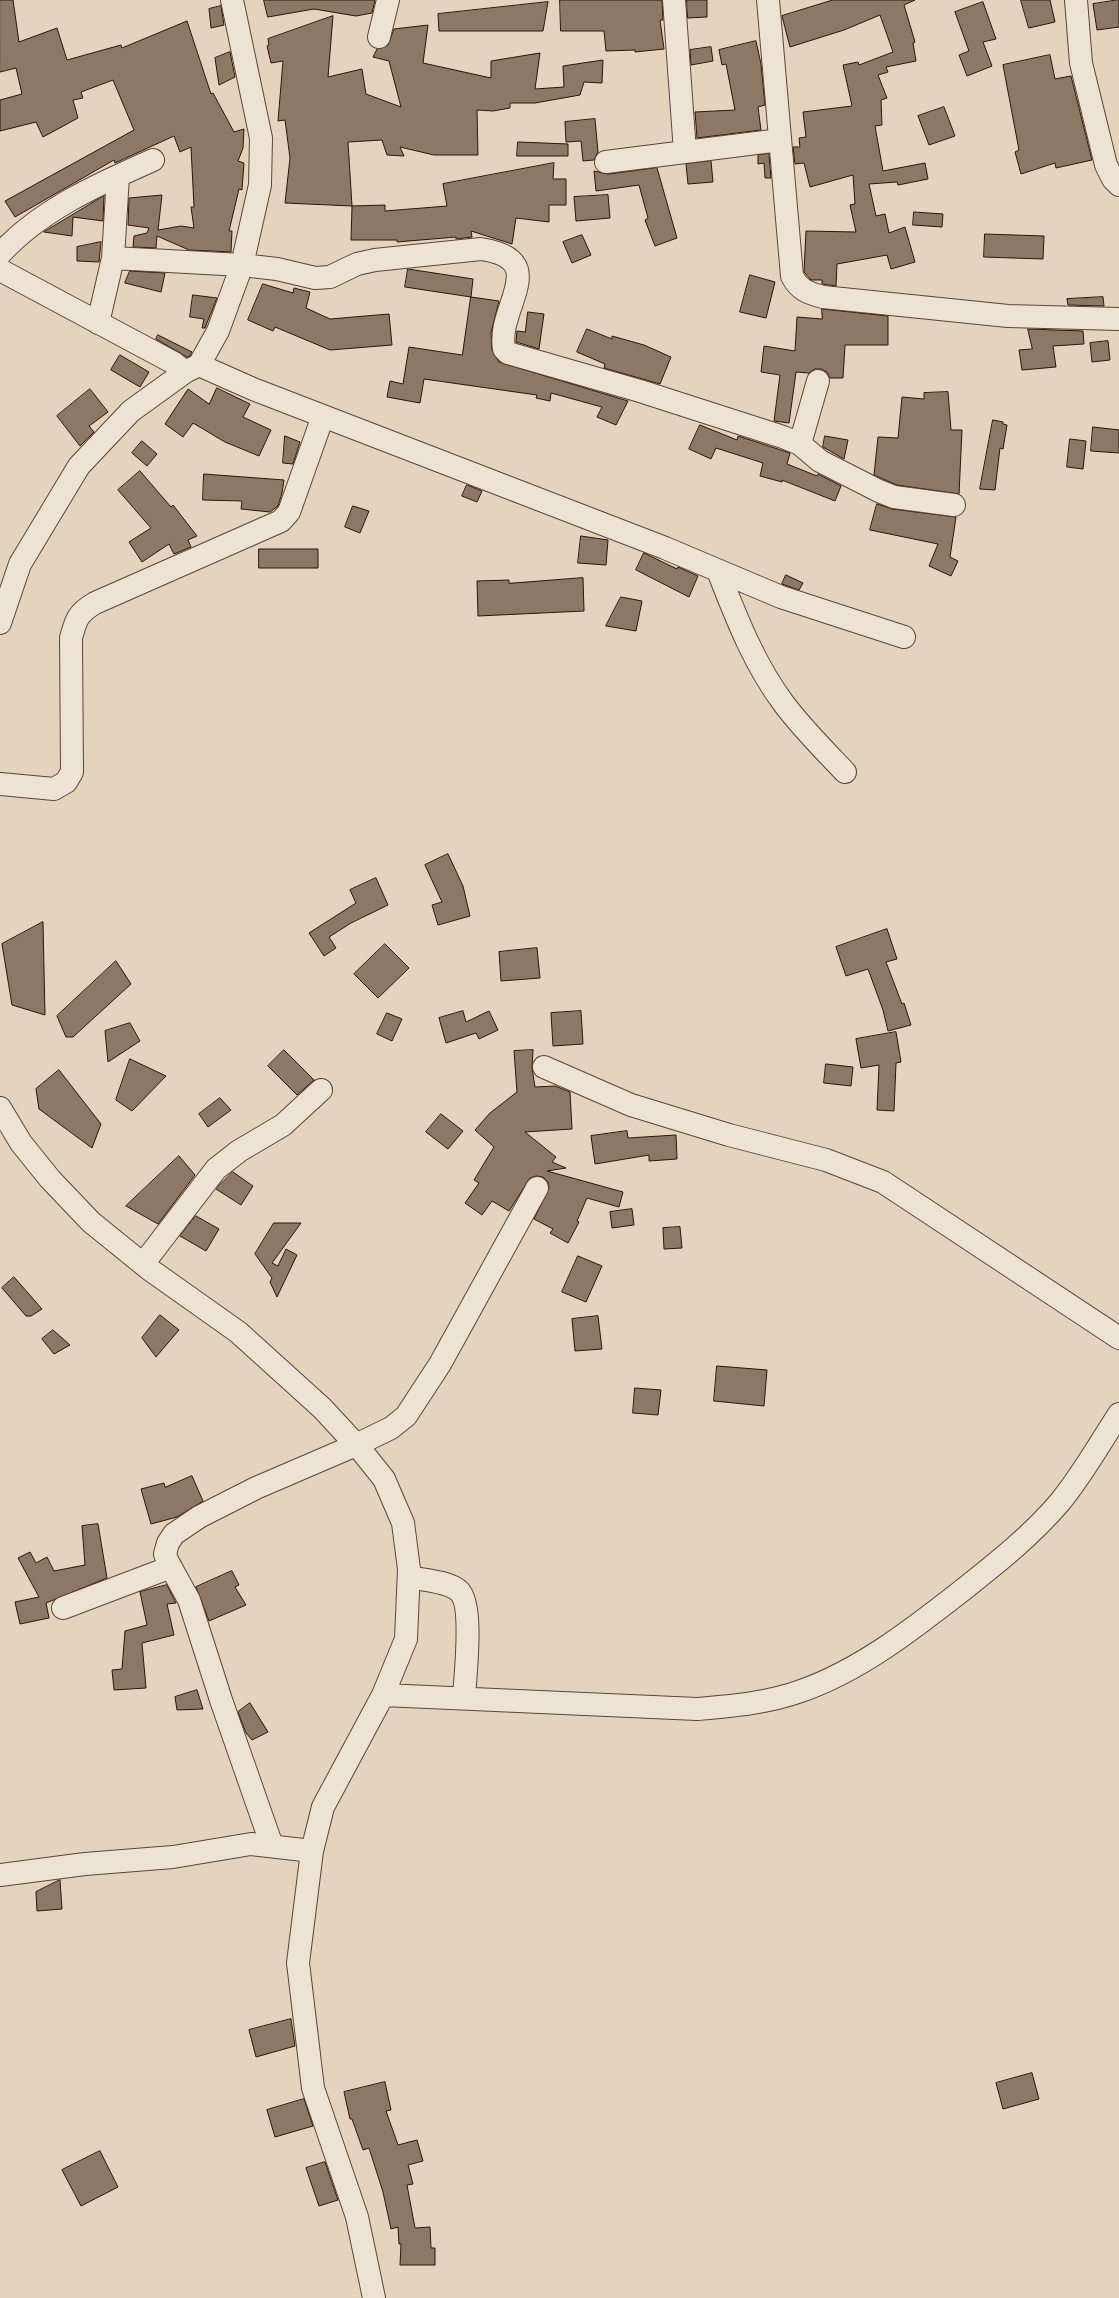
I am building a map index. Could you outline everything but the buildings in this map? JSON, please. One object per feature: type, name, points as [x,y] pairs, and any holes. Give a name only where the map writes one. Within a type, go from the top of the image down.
[{"type":"street","points":[[0,622],[20,564],[80,466],[131,411],[192,369],[218,331],[242,265],[260,184],[261,138],[232,0]]},
{"type":"street","points":[[379,37],[388,0]]},
{"type":"street","points":[[674,0],[685,152]]},
{"type":"street","points":[[768,0],[792,276],[797,286],[805,292],[823,297],[1008,316],[1119,319]]},
{"type":"street","points":[[1076,0],[1083,70],[1106,165],[1113,179],[1119,185]]},
{"type":"street","points":[[606,162],[780,140]]},
{"type":"street","points":[[0,254],[17,237],[40,220],[87,191],[153,160]]},
{"type":"street","points":[[98,323],[113,258],[118,176]]},
{"type":"street","points":[[113,258],[242,265],[277,269],[315,278],[330,277],[357,264],[375,260],[481,248],[494,251],[507,255],[515,265],[519,274],[517,288],[503,337],[504,349],[508,353],[647,393],[800,444],[820,461],[879,491],[894,496],[954,505]]},
{"type":"street","points":[[0,270],[174,363],[253,389],[665,548],[781,597],[904,637]]},
{"type":"street","points":[[800,444],[818,381]]},
{"type":"street","points":[[0,784],[54,789],[66,782],[72,772],[71,638],[75,624],[82,611],[95,603],[281,521],[289,512],[323,416]]},
{"type":"street","points":[[718,571],[735,618],[764,674],[799,722],[845,772]]},
{"type":"street","points":[[544,1067],[631,1105],[729,1135],[826,1160],[883,1182],[1119,1338]]},
{"type":"street","points":[[143,1264],[216,1169],[239,1151],[283,1125],[321,1090]]},
{"type":"street","points":[[0,1108],[21,1143],[50,1179],[92,1222],[143,1264],[238,1332],[322,1408],[356,1445],[384,1480],[403,1523],[409,1577],[406,1639],[383,1694],[323,1807],[312,1851],[298,1963],[313,2088],[357,2217],[374,2298]]},
{"type":"street","points":[[272,1846],[220,1700],[189,1600],[165,1554],[168,1543],[182,1527],[256,1488],[356,1445],[391,1428],[406,1416],[425,1389],[537,1188]]},
{"type":"street","points":[[383,1694],[697,1709],[743,1705],[801,1691],[836,1676],[893,1642],[1013,1550],[1061,1500],[1119,1414]]},
{"type":"street","points":[[63,1608],[171,1567]]},
{"type":"street","points":[[409,1577],[451,1587],[459,1591],[464,1597],[468,1623],[464,1698]]},
{"type":"street","points":[[0,1875],[80,1865],[173,1857],[242,1845],[272,1846],[312,1851]]}]
